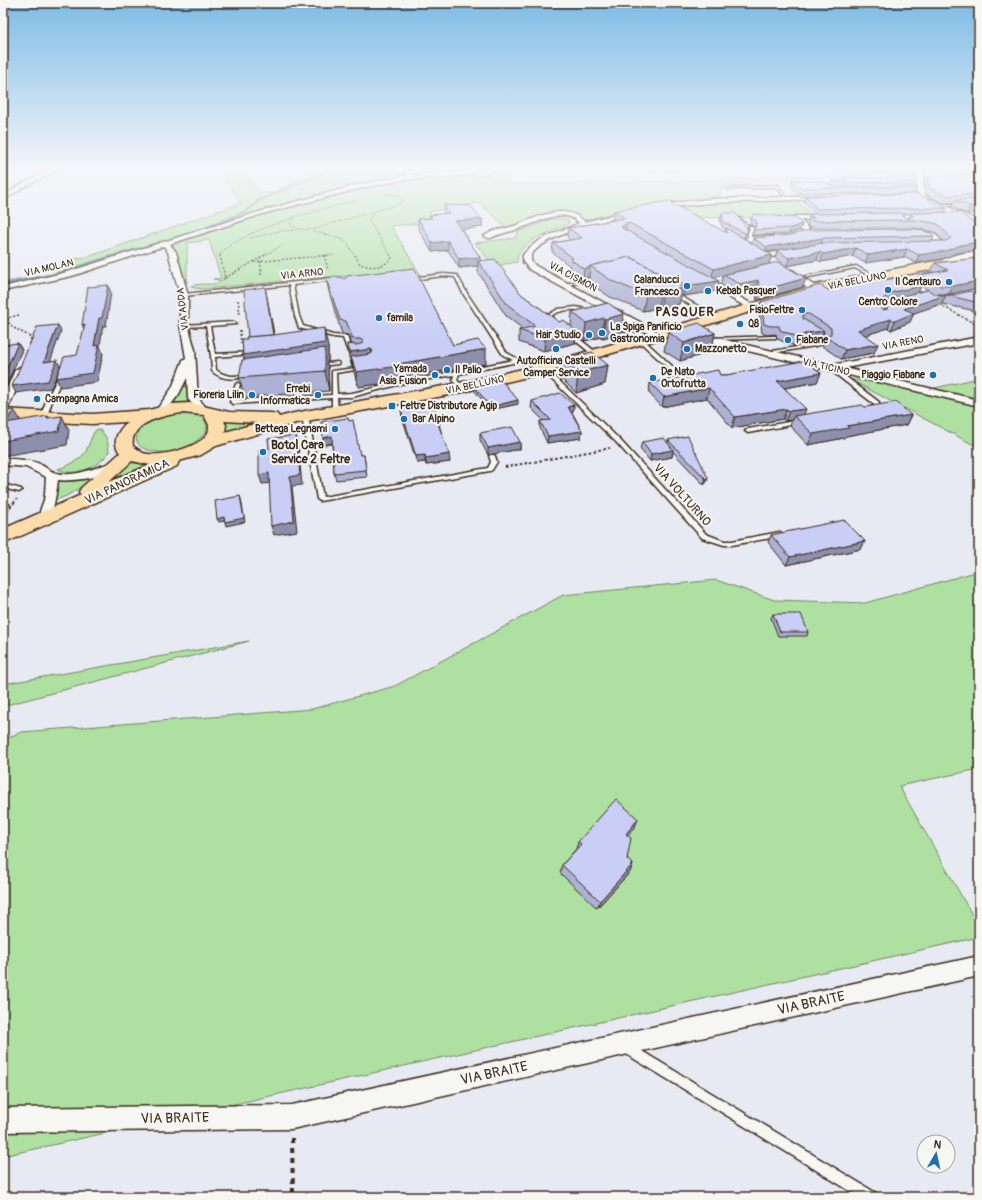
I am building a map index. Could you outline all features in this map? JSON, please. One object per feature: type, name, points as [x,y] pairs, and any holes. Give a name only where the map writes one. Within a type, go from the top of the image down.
[{"type":"main road","name":"VIA BELLUNO","points":[[126,458],[156,460],[173,458],[190,453],[209,442],[299,417],[335,403],[461,388],[544,369],[815,289],[944,264],[979,260]]},
{"type":"main road","name":"VIA BELLUNO","points":[[125,435],[130,427],[155,413],[179,408],[230,417],[299,417]]},
{"type":"main road","name":"VIA BELLUNO","points":[[207,412],[217,420],[219,426],[216,434],[209,442]]},
{"type":"main road","points":[[3,414],[92,419],[155,413]]},
{"type":"main road","points":[[92,419],[125,435],[123,442],[126,458]]},
{"type":"main road","name":"VIA PANORAMICA","points":[[3,537],[64,511],[190,453]]},
{"type":"main road","name":"VIA PANORAMICA","points":[[64,511],[92,489],[126,458]]},
{"type":"street","name":"VIA MOLAN","points":[[3,288],[69,274],[224,225]]},
{"type":"street","points":[[488,236],[522,225]]},
{"type":"street","name":"VIA CISMON","points":[[582,225],[538,244],[531,249],[527,262],[533,268],[659,336]]},
{"type":"street","points":[[802,225],[808,232]]},
{"type":"street","points":[[910,229],[931,235],[942,245],[919,245]]},
{"type":"street","points":[[751,247],[781,238]]},
{"type":"street","name":"VIA ADDA","points":[[166,244],[172,252],[184,295],[184,326],[190,352],[193,400],[207,412]]},
{"type":"street","points":[[751,247],[806,249]]},
{"type":"street","points":[[751,247],[815,289]]},
{"type":"street","points":[[944,264],[957,258],[979,254]]},
{"type":"street","points":[[691,272],[752,307]]},
{"type":"street","points":[[888,274],[902,282]]},
{"type":"street","points":[[711,283],[726,279]]},
{"type":"street","name":"VIA TICINO","points":[[674,331],[767,353],[794,362],[831,368],[979,403]]},
{"type":"street","name":"VIA RENO","points":[[831,368],[979,340]]},
{"type":"street","points":[[3,408],[30,346]]},
{"type":"street","name":"VIA ADDA","points":[[155,413],[169,402],[178,388],[185,371],[190,352]]},
{"type":"street","points":[[3,463],[21,462],[36,467],[52,476],[73,477],[91,474],[126,458]]},
{"type":"street","points":[[46,518],[46,510],[50,500],[52,476]]},
{"type":"street","name":"VIA BRAITE","points":[[3,1120],[292,1117],[979,966]]},
{"type":"lane","points":[[746,225],[752,228],[749,234],[751,247]]},
{"type":"lane","points":[[799,278],[856,267],[874,277]]},
{"type":"lane","points":[[405,279],[443,275],[456,276],[466,295],[505,354],[518,361],[544,369]]},
{"type":"lane","points":[[564,285],[600,276]]},
{"type":"lane","name":"VIA ARNO","points":[[184,295],[340,280]]},
{"type":"lane","points":[[291,284],[297,316],[301,327],[333,336],[345,337],[352,357]]},
{"type":"lane","points":[[670,292],[717,318]]},
{"type":"lane","points":[[881,316],[878,314],[887,304],[902,300]]},
{"type":"lane","points":[[558,325],[550,315],[554,312],[576,308],[596,313]]},
{"type":"lane","points":[[611,319],[641,340],[684,380]]},
{"type":"lane","points":[[184,326],[234,323]]},
{"type":"lane","points":[[208,325],[214,371],[221,377],[236,378],[251,376]]},
{"type":"lane","points":[[767,353],[815,345],[824,342],[825,340],[809,328]]},
{"type":"lane","points":[[565,330],[595,354]]},
{"type":"lane","points":[[707,339],[774,337]]},
{"type":"lane","points":[[213,356],[255,353]]},
{"type":"lane","points":[[238,384],[233,402],[335,403],[352,395],[401,382],[518,361]]},
{"type":"lane","points":[[314,366],[337,363]]},
{"type":"lane","points":[[335,403],[334,372],[365,367]]},
{"type":"lane","points":[[44,416],[49,401],[65,368]]},
{"type":"lane","points":[[831,368],[877,403],[877,406],[864,411]]},
{"type":"lane","name":"VIA VOLTURNO","points":[[544,369],[622,446],[704,536],[712,540],[728,543],[788,532]]},
{"type":"lane","points":[[457,372],[456,380],[461,388]]},
{"type":"lane","points":[[299,417],[320,499],[490,469],[494,462],[492,456]]},
{"type":"lane","points":[[748,430],[809,420]]},
{"type":"lane","points":[[3,486],[18,490]]},
{"type":"lane","points":[[622,1045],[872,1197]]},
{"type":"path","points":[[225,278],[219,256],[228,246],[274,225]]},
{"type":"path","points":[[291,225],[303,230],[325,233],[341,239],[348,243],[360,264],[369,266],[383,265],[389,262],[392,258],[371,225]]},
{"type":"path","points":[[244,239],[280,231],[323,228],[333,225]]},
{"type":"path","points":[[219,282],[283,245]]},
{"type":"path","points":[[254,262],[335,254]]},
{"type":"path","points":[[324,256],[327,270],[334,269]]},
{"type":"path","points":[[254,277],[262,276],[262,261]]},
{"type":"path","points":[[222,280],[230,279]]},
{"type":"path","points":[[937,300],[936,303],[979,326]]},
{"type":"path","points":[[19,315],[8,318],[8,322],[14,328],[31,337],[30,346]]},
{"type":"path","points":[[490,469],[622,446]]},
{"type":"path","points":[[3,505],[15,503],[3,516]]},
{"type":"path","points":[[292,1117],[293,1197]]},
{"type":"green space","points":[[179,225],[402,225],[391,226],[421,276],[402,278],[337,276],[204,289],[194,288],[191,286],[199,284],[215,284],[222,281],[213,279],[221,278],[209,240],[187,243],[187,283],[174,254],[161,242],[69,271],[70,258],[82,259]]},
{"type":"green space","points":[[504,225],[525,225],[510,230]]},
{"type":"green space","points":[[536,225],[564,225],[529,242],[519,254],[517,262],[494,266],[475,243],[515,238],[518,232]]},
{"type":"green space","points":[[979,378],[979,446],[972,444],[849,379],[926,390]]},
{"type":"green space","points":[[186,386],[188,402],[172,403],[183,387]]},
{"type":"green space","points":[[176,414],[194,415],[203,419],[207,426],[204,433],[187,447],[174,451],[153,451],[145,449],[139,445],[136,439],[142,428],[156,420]]},
{"type":"green space","points":[[222,418],[265,423],[219,437]]},
{"type":"green space","points":[[97,429],[103,433],[107,442],[109,452],[105,457],[93,466],[79,472],[58,469],[75,461],[84,454]]},
{"type":"green space","points":[[127,462],[149,465],[91,492]]},
{"type":"green space","points":[[96,474],[67,496],[57,499],[55,496],[56,478]]},
{"type":"green space","points":[[979,571],[979,769],[899,786],[979,927],[979,937],[3,1156],[3,740],[21,732],[312,709],[395,686],[563,595],[716,580],[774,600],[865,603]]},
{"type":"green space","points":[[249,641],[3,706],[3,684]]},
{"type":"building","points":[[422,225],[458,225],[480,257],[459,259],[448,241],[432,243]]},
{"type":"building","points":[[585,225],[624,225],[622,228],[719,281],[686,286],[630,257],[590,266],[584,269],[570,259],[573,258],[553,243],[582,238],[568,228]]},
{"type":"building","points":[[633,225],[712,225],[727,233],[726,228],[772,255],[714,269]]},
{"type":"building","points":[[729,225],[745,225],[748,232],[745,233]]},
{"type":"building","points":[[756,225],[799,225],[791,228],[754,230]]},
{"type":"building","points":[[939,225],[976,225],[979,227],[979,242],[961,245],[945,251],[919,255],[907,249],[868,255],[856,248],[823,254],[820,252],[789,258],[777,250],[824,243],[946,241],[951,238]]},
{"type":"building","points":[[916,229],[931,233],[934,236],[823,238],[767,247],[753,238],[791,235],[809,230]]},
{"type":"building","points":[[630,257],[677,282],[674,282],[683,288],[646,295],[612,281],[590,266]]},
{"type":"building","points":[[979,258],[979,281],[953,286],[941,286],[919,275],[948,270],[935,263]]},
{"type":"building","points":[[495,259],[521,294],[559,322],[564,320],[576,331],[545,339],[519,330],[535,326],[507,304],[478,261]]},
{"type":"building","points":[[778,262],[806,278],[760,291],[758,280],[740,284],[723,275]]},
{"type":"building","name":"famila","points":[[414,268],[453,345],[478,340],[486,349],[392,365],[393,367],[356,372],[351,357],[371,354],[373,351],[371,349],[350,352],[347,344],[357,345],[363,343],[363,341],[360,339],[353,339],[346,321],[340,320],[326,278],[340,277],[345,279],[347,276]]},
{"type":"building","points":[[904,277],[921,286],[889,293],[878,305],[883,310],[888,309],[887,305],[893,298],[928,290],[938,295],[946,295],[904,309],[914,313],[895,321],[891,319],[858,330],[878,344],[845,350],[826,337],[831,334],[831,328],[809,314],[803,314],[803,319],[824,331],[807,333],[798,337],[780,330],[779,326],[764,324],[761,302],[820,285],[828,290],[867,282]]},
{"type":"building","points":[[108,285],[102,318],[99,318],[94,346],[99,345],[93,373],[56,378],[64,357],[77,355],[85,324],[82,325],[88,287]]},
{"type":"building","points":[[265,287],[273,335],[248,337],[244,290]]},
{"type":"building","points":[[970,291],[979,294],[979,304],[946,295],[954,295]]},
{"type":"building","points":[[608,303],[624,314],[586,323],[572,312]]},
{"type":"building","points":[[699,323],[715,333],[684,343],[668,332]]},
{"type":"building","points":[[58,325],[44,362],[57,360],[48,381],[12,386],[37,327]]},
{"type":"building","points":[[324,328],[325,343],[243,355],[242,339],[247,339],[246,337]]},
{"type":"building","points":[[18,343],[3,377],[3,345]]},
{"type":"building","points":[[325,348],[325,371],[239,378],[242,360]]},
{"type":"building","points":[[592,352],[608,365],[578,373],[563,360]]},
{"type":"building","points":[[806,361],[821,373],[777,381],[806,409],[789,411],[787,409],[735,417],[709,388],[664,397],[650,383],[718,370],[720,375],[726,375]]},
{"type":"building","points":[[502,381],[518,400],[490,407],[475,387]]},
{"type":"building","points":[[560,393],[574,405],[568,407],[582,431],[548,436],[540,421],[551,420],[532,401]]},
{"type":"building","points":[[896,402],[911,415],[847,426],[849,428],[813,434],[794,416],[862,405],[865,407]]},
{"type":"building","points":[[433,404],[439,417],[436,418],[449,454],[426,458],[425,455],[416,456],[401,410]]},
{"type":"building","points":[[14,410],[5,423],[48,416],[47,418],[62,416],[59,431],[3,441],[3,411]]},
{"type":"building","points":[[348,418],[349,421],[353,420],[360,455],[364,455],[366,470],[334,473],[332,436],[323,438],[321,422]]},
{"type":"building","points":[[512,427],[520,442],[488,448],[480,433]]},
{"type":"building","points":[[296,435],[300,475],[290,477],[294,521],[271,526],[269,473],[259,475],[259,450],[269,449],[268,439]]},
{"type":"building","points":[[688,436],[708,478],[706,479],[668,440]]},
{"type":"building","points":[[664,438],[673,450],[651,454],[642,442]]},
{"type":"building","points":[[240,496],[244,518],[225,522],[224,517],[217,519],[215,501]]},
{"type":"building","points":[[844,520],[865,541],[790,557],[771,535]]},
{"type":"building","points":[[773,614],[801,614],[808,632],[780,632]]},
{"type":"building","points":[[616,799],[638,819],[626,834],[631,838],[627,859],[633,864],[600,901],[562,865],[581,844],[578,842]]},
{"type":"waterway","points":[[114,256],[213,225]]},
{"type":"waterway","points":[[3,284],[53,275],[117,255]]},
{"type":"place","name":"Il Centauro","points":[[949,282]]},
{"type":"place","name":"Calanducci Francesco","points":[[687,286]]},
{"type":"place","name":"Centro Colore","points":[[888,290]]},
{"type":"place","name":"Kebab Pasquer","points":[[708,291]]},
{"type":"place","name":"FisioFeltre","points":[[802,310]]},
{"type":"place","name":"famila","points":[[379,318]]},
{"type":"place","name":"Q8","points":[[740,324]]},
{"type":"place","name":"La Spiga Panificio Gastronomia","points":[[602,333]]},
{"type":"place","name":"Hair Studio","points":[[589,335]]},
{"type":"place","name":"Fiabane","points":[[788,340]]},
{"type":"place","name":"Autofficina Castelli Camper Service","points":[[556,349]]},
{"type":"place","name":"Mazzonetto","points":[[687,349]]},
{"type":"place","name":"Il Palio","points":[[447,370]]},
{"type":"place","name":"Yamada Asia Fusion","points":[[435,375]]},
{"type":"place","name":"Piaggio Fiabane","points":[[933,375]]},
{"type":"place","name":"De Nato Ortofrutta","points":[[653,378]]},
{"type":"place","name":"Fioreria Lilin","points":[[252,395]]},
{"type":"place","name":"Errebi Informatica","points":[[318,395]]},
{"type":"place","name":"Campagna Amica","points":[[37,399]]},
{"type":"place","name":"Feltre Distributore Agip","points":[[392,406]]},
{"type":"place","name":"Bar Alpino","points":[[404,419]]},
{"type":"place","name":"Bettega Legnami","points":[[335,429]]},
{"type":"place","name":"Botol Cara Service 2 Feltre","points":[[263,452]]},
{"type":"district","name":"PASQUER","points":[[685,312]]}]
